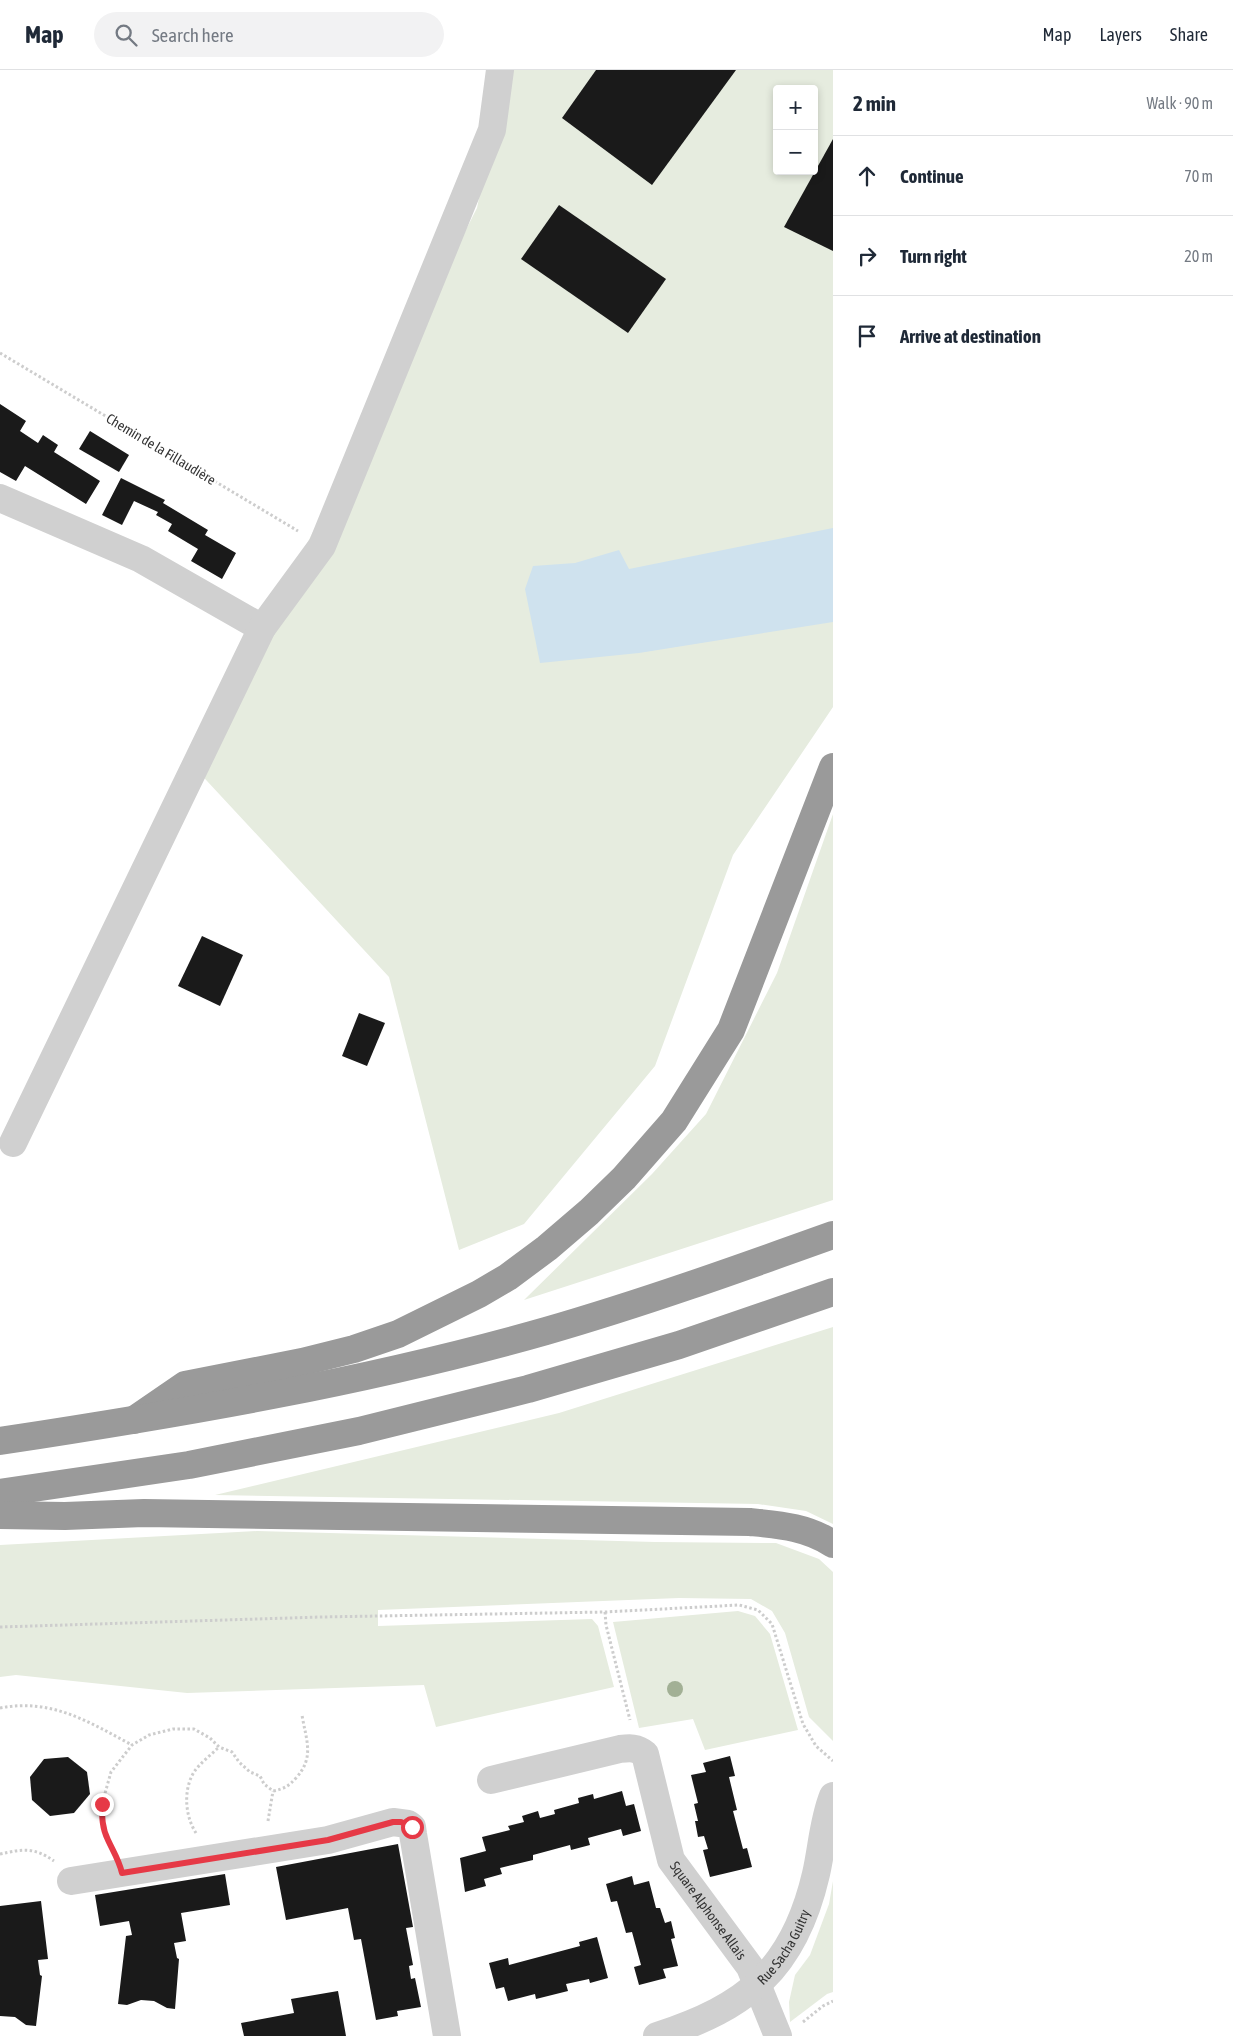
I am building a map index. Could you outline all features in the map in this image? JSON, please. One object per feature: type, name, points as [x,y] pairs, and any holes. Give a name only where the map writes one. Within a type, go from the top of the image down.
[{"type":"highway","points":[[134,1420],[185,1385],[302,1362],[354,1349],[398,1334],[472,1298],[508,1277],[547,1248],[589,1212],[624,1178],[674,1121],[730,1030],[833,767]]},
{"type":"highway","points":[[0,1441],[134,1420],[317,1387],[433,1360],[546,1331],[744,1267],[833,1235]]},
{"type":"highway","points":[[0,1494],[189,1464],[368,1428],[528,1389],[679,1345],[833,1292]]},
{"type":"highway","points":[[0,1515],[65,1516],[144,1512],[750,1522],[800,1528],[816,1534],[833,1544]]},
{"type":"street","points":[[13,1143],[262,628],[322,546],[492,130],[500,70]]},
{"type":"street","points":[[0,498],[141,559],[262,628]]},
{"type":"street","points":[[491,1780],[620,1749],[633,1748]]},
{"type":"street","name":"Square Alphonse Allais","points":[[633,1748],[645,1754],[671,1860],[750,1967],[758,1985],[790,2029]]},
{"type":"street","name":"Rue Sacha Guitry","points":[[657,2036],[685,2027],[742,1998],[772,1970],[789,1946],[800,1925],[817,1873],[826,1817],[833,1796]]},
{"type":"street","points":[[71,1881],[328,1840],[393,1822],[408,1824],[412,1827],[447,2036]]},
{"type":"path","name":"Chemin de la Fillaudière","points":[[0,353],[322,546]]},
{"type":"path","points":[[0,1628],[301,1618],[605,1612],[739,1604],[758,1610],[772,1624],[803,1724],[816,1746],[833,1761]]},
{"type":"path","points":[[605,1612],[606,1624],[633,1731],[633,1748]]},
{"type":"path","points":[[0,1708],[15,1705],[34,1705],[53,1709],[77,1716],[132,1745]]},
{"type":"path","points":[[122,1873],[119,1860],[107,1838],[102,1822],[102,1804],[111,1772],[132,1745],[150,1735],[173,1728],[194,1729],[210,1738],[219,1747],[232,1752],[239,1762],[250,1772],[260,1776],[264,1784],[273,1791],[283,1789],[304,1769],[308,1759],[302,1715]]},
{"type":"path","points":[[212,1858],[210,1848],[199,1838],[192,1827],[188,1815],[187,1801],[189,1786],[194,1773],[219,1747]]},
{"type":"path","points":[[0,1854],[22,1849],[42,1853],[60,1866],[71,1881]]},
{"type":"path","points":[[790,2029],[823,2006],[833,2002]]},
{"type":"shaded area","points":[[505,70],[833,70],[833,707],[733,855],[655,1066],[524,1224],[459,1250],[389,977],[194,767],[477,208]]},
{"type":"shaded area","points":[[833,814],[833,1200],[524,1300],[652,1174],[706,1114],[777,973]]},
{"type":"shaded area","points":[[833,1327],[833,1524],[806,1511],[758,1504],[215,1495],[559,1413]]},
{"type":"shaded area","points":[[257,1531],[655,1542],[776,1543],[819,1559],[833,1572],[833,1741],[809,1717],[785,1633],[772,1611],[751,1599],[679,1598],[378,1610],[378,1626],[592,1619],[598,1626],[614,1687],[436,1727],[424,1685],[187,1693],[16,1675],[0,1677],[0,1545]]},
{"type":"shaded area","points":[[738,1611],[755,1616],[770,1634],[798,1730],[705,1750],[693,1719],[639,1728],[613,1622]]},
{"type":"shaded area","points":[[833,1881],[833,1992],[827,1994],[790,2022],[789,2002],[795,1975],[810,1955],[829,1904]]},
{"type":"water","points":[[833,528],[833,622],[639,653],[540,663],[525,589],[533,566],[575,563],[619,550],[629,569]]},
{"type":"building","points":[[596,70],[736,70],[652,185],[562,118]]},
{"type":"building","points":[[833,139],[833,251],[784,227],[813,175],[818,175],[818,166]]},
{"type":"building","points":[[559,205],[666,279],[628,333],[521,259]]},
{"type":"building","points":[[0,404],[26,421],[20,431],[38,443],[43,435],[58,445],[54,452],[100,481],[86,504],[25,466],[16,481],[0,472]]},
{"type":"building","points":[[90,431],[129,455],[119,472],[79,449]]},
{"type":"building","points":[[121,478],[165,500],[163,503],[208,530],[205,535],[236,553],[222,579],[191,561],[198,549],[168,531],[172,524],[156,515],[158,512],[134,501],[122,525],[102,515]]},
{"type":"building","points":[[202,936],[243,955],[220,1006],[178,986]]},
{"type":"building","points":[[359,1013],[385,1023],[367,1066],[342,1056]]},
{"type":"building","points":[[730,1756],[735,1776],[729,1777],[737,1810],[733,1811],[743,1849],[747,1848],[752,1867],[710,1877],[703,1850],[708,1849],[704,1836],[698,1837],[695,1821],[698,1821],[694,1804],[698,1803],[691,1775],[706,1772],[703,1763]]},
{"type":"building","points":[[68,1757],[87,1772],[90,1794],[74,1813],[50,1816],[32,1800],[30,1777],[44,1759]]},
{"type":"building","points":[[622,1791],[626,1806],[634,1804],[641,1831],[623,1836],[621,1829],[588,1838],[590,1845],[571,1850],[570,1845],[533,1855],[533,1860],[500,1868],[502,1874],[484,1879],[486,1886],[465,1892],[460,1858],[486,1851],[482,1837],[510,1830],[508,1826],[524,1822],[522,1816],[538,1811],[540,1818],[555,1814],[554,1810],[579,1803],[578,1798],[593,1794],[594,1799]]},
{"type":"building","points":[[398,1844],[413,1927],[406,1928],[413,1965],[409,1966],[411,1979],[415,1978],[421,2007],[397,2011],[398,2016],[376,2020],[361,1939],[354,1940],[348,1908],[286,1920],[276,1867]]},
{"type":"building","points":[[225,1874],[230,1905],[181,1913],[186,1941],[174,1943],[177,1958],[179,1959],[175,2009],[167,2008],[154,2001],[141,2000],[127,2005],[118,2004],[126,1936],[132,1935],[129,1921],[100,1926],[95,1895]]},
{"type":"building","points":[[632,1876],[634,1885],[649,1881],[656,1908],[660,1908],[665,1923],[671,1921],[675,1938],[671,1939],[678,1966],[663,1969],[666,1978],[639,1985],[634,1967],[641,1965],[632,1932],[626,1933],[617,1901],[611,1902],[606,1884]]},
{"type":"building","points":[[41,1901],[48,1959],[38,1960],[40,1975],[42,1976],[36,2026],[26,2025],[15,2017],[0,2016],[0,1906]]},
{"type":"building","points":[[597,1937],[608,1978],[590,1983],[589,1979],[566,1984],[568,1991],[536,1999],[535,1994],[508,2001],[504,1987],[496,1989],[489,1963],[508,1958],[509,1965],[580,1946],[579,1942]]},
{"type":"building","points":[[338,1991],[346,2036],[244,2036],[241,2023],[294,2013],[291,1999]]},
{"type":"route","points":[[102,1804],[102,1822],[107,1838],[119,1860],[122,1873],[328,1840],[393,1822],[401,1822],[412,1827]]}]
